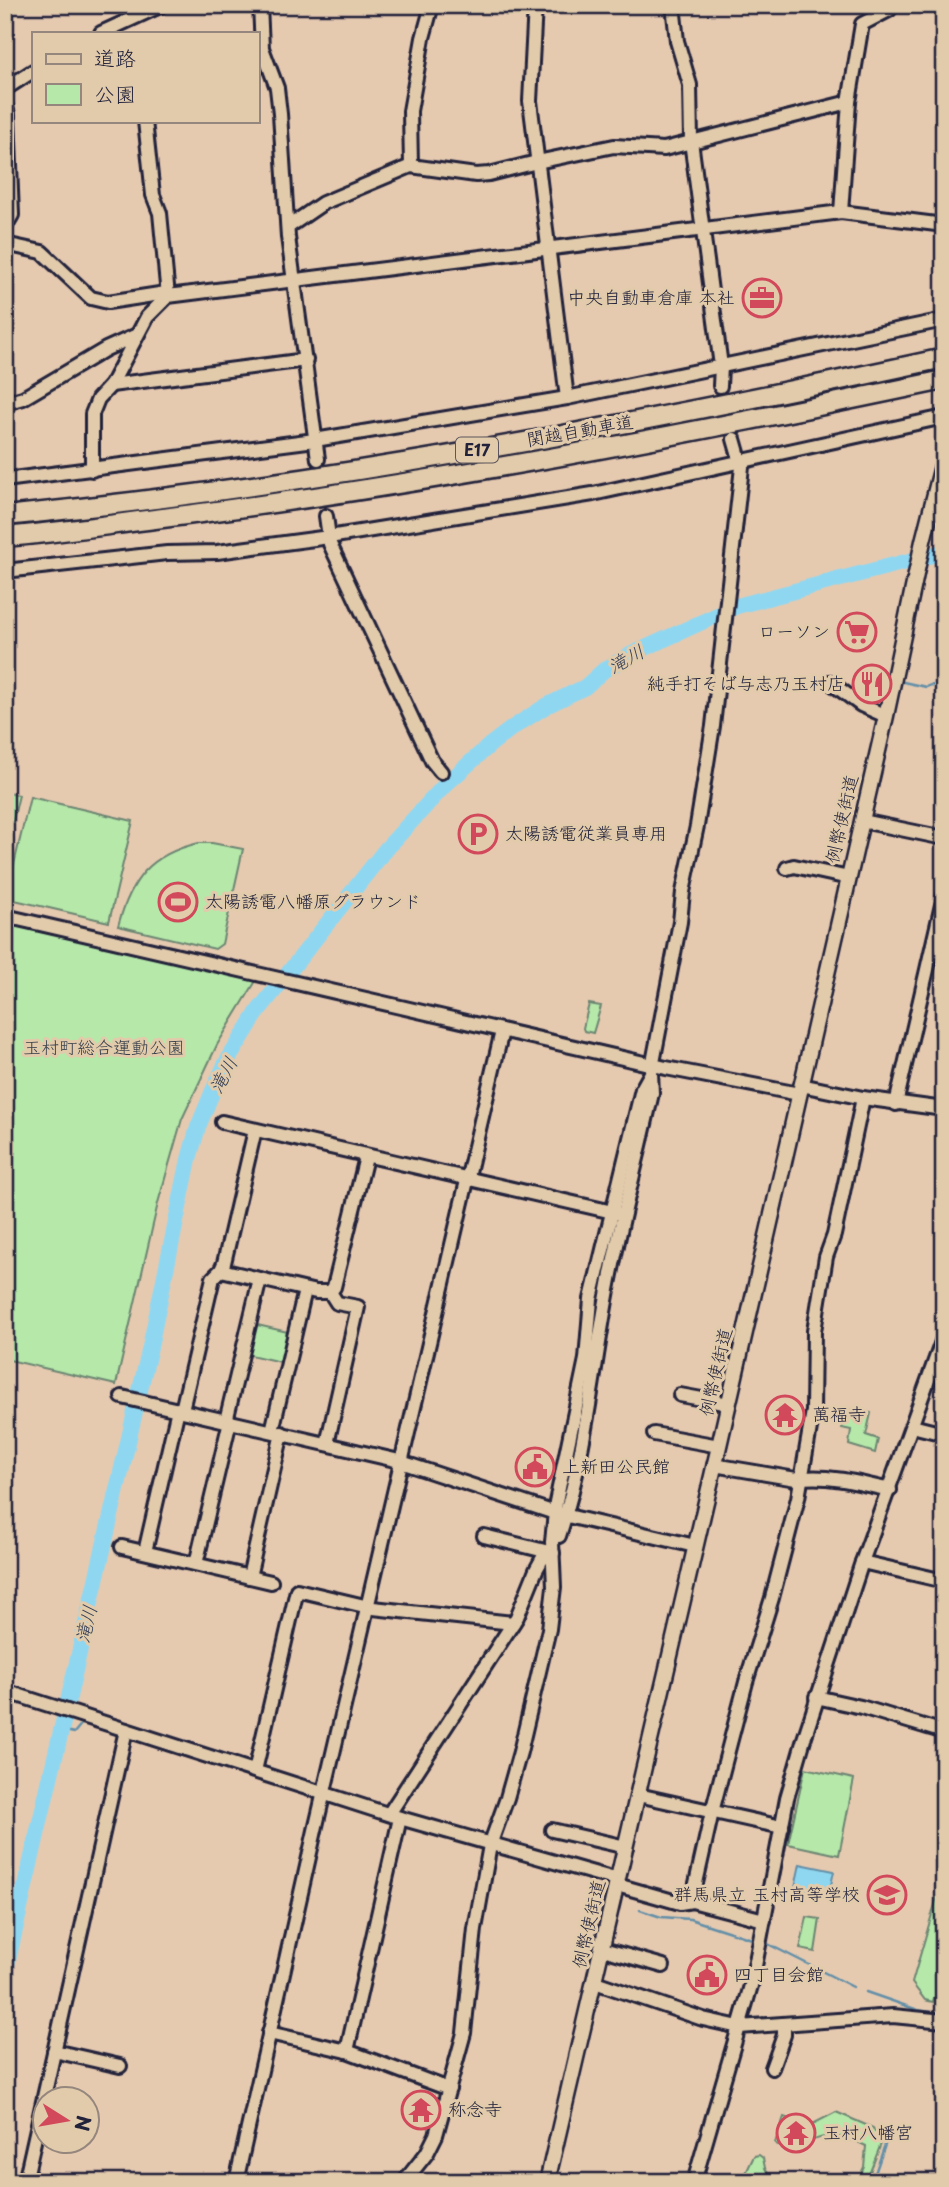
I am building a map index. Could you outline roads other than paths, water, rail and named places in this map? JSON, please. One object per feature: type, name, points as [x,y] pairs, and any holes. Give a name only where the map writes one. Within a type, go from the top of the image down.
[{"type":"highway","name":"関越自動車道","points":[[5,516],[232,488],[428,458],[720,406],[944,358]]},
{"type":"highway","name":"関越自動車道","points":[[5,537],[259,506],[428,480],[721,427],[944,380]]},
{"type":"main road","name":"例幣使街道","points":[[547,2182],[729,1404],[944,458]]},
{"type":"street","points":[[103,32],[135,13],[162,5]]},
{"type":"street","points":[[260,5],[262,48],[277,88],[288,227],[318,459]]},
{"type":"street","points":[[411,166],[410,111],[423,38],[432,5]]},
{"type":"street","points":[[535,5],[530,101],[567,398]]},
{"type":"street","points":[[673,5],[677,41],[690,85],[691,141],[721,366],[720,386]]},
{"type":"street","points":[[841,212],[849,102],[862,24],[889,10],[888,5]]},
{"type":"street","points":[[134,32],[135,13]]},
{"type":"street","points":[[5,89],[32,72]]},
{"type":"street","points":[[288,227],[323,203],[411,166],[476,175],[614,146],[664,149],[849,102]]},
{"type":"street","points":[[5,104],[8,114],[12,215],[5,227]]},
{"type":"street","points":[[92,470],[92,414],[98,399],[111,385],[147,317],[167,294],[160,213],[153,195],[145,122]]},
{"type":"street","points":[[5,244],[41,252],[91,298],[108,302],[841,212],[944,225]]},
{"type":"street","points":[[5,480],[315,440],[567,398],[944,320]]},
{"type":"street","points":[[5,403],[23,398],[106,349],[137,335]]},
{"type":"street","points":[[111,385],[306,360]]},
{"type":"street","points":[[5,571],[167,553],[217,552],[329,537],[593,494],[944,417]]},
{"type":"street","points":[[404,2182],[432,2145],[449,2088],[468,2015],[473,1946],[490,1845],[507,1798],[546,1644],[552,1610],[554,1570],[550,1552],[560,1514],[586,1359],[590,1299],[618,1213],[642,1089],[652,1069],[713,726],[742,467],[734,439]]},
{"type":"street","points":[[326,516],[329,537],[336,556],[432,761],[441,772]]},
{"type":"street","points":[[830,682],[861,705],[886,716]]},
{"type":"street","points":[[862,821],[944,838]]},
{"type":"street","points":[[787,868],[794,866],[849,878]]},
{"type":"street","points":[[896,1104],[944,897]]},
{"type":"street","points":[[5,916],[502,1031],[652,1069],[944,1110]]},
{"type":"street","points":[[236,2182],[502,1031]]},
{"type":"street","points":[[692,1901],[712,1812],[746,1682],[772,1598],[801,1478],[813,1411],[814,1331],[826,1257],[834,1235],[863,1098]]},
{"type":"street","points":[[222,1122],[618,1213]]},
{"type":"street","points":[[145,1552],[213,1278],[221,1270],[255,1130]]},
{"type":"street","points":[[221,1270],[324,1294],[330,1292],[334,1287],[366,1157]]},
{"type":"street","points":[[196,1564],[260,1279]]},
{"type":"street","points":[[249,1577],[305,1290]]},
{"type":"street","points":[[327,1444],[358,1307],[337,1303],[330,1292]]},
{"type":"street","points":[[694,2182],[754,1972],[787,1798],[816,1697],[944,1336]]},
{"type":"street","points":[[680,1395],[729,1404]]},
{"type":"street","points":[[123,1397],[402,1462],[560,1514],[695,1546]]},
{"type":"street","points":[[912,1426],[944,1434]]},
{"type":"street","points":[[654,1434],[719,1446]]},
{"type":"street","points":[[714,1465],[801,1478],[857,1482],[890,1490]]},
{"type":"street","points":[[484,1536],[550,1552]]},
{"type":"street","points":[[122,1546],[271,1582]]},
{"type":"street","points":[[347,2051],[395,1816],[513,1623],[541,1559],[550,1552]]},
{"type":"street","points":[[862,1562],[944,1581]]},
{"type":"street","points":[[255,1771],[297,1590],[368,1606],[513,1623]]},
{"type":"street","points":[[5,1691],[395,1816],[680,1903],[692,1901],[765,1920]]},
{"type":"street","points":[[816,1697],[861,1707],[944,1732]]},
{"type":"street","points":[[25,2182],[126,1730]]},
{"type":"street","points":[[638,1795],[782,1827]]},
{"type":"street","points":[[552,1829],[626,1847]]},
{"type":"street","points":[[603,1949],[663,1966]]},
{"type":"street","points":[[595,1982],[703,2019],[739,2027],[893,2016],[944,2021]]},
{"type":"street","points":[[772,2068],[784,2025]]},
{"type":"street","points":[[270,2033],[347,2051],[449,2088]]},
{"type":"street","points":[[54,2051],[120,2066]]},
{"type":"water","points":[[800,1864],[834,1871],[829,1894],[795,1887]]},
{"type":"waterway","name":"滝川","points":[[5,1973],[150,1347],[189,1159],[198,1127],[226,1063],[259,1010],[386,849],[445,785],[512,728],[546,706],[585,687],[604,670],[630,655],[737,606],[944,552]]},
{"type":"waterway","points":[[899,681],[944,688]]},
{"type":"waterway","points":[[61,1730],[74,1733],[83,1722]]},
{"type":"waterway","points":[[640,1910],[661,1917],[690,1919],[755,1940]]},
{"type":"waterway","points":[[764,1942],[853,1987]]},
{"type":"waterway","points":[[866,1992],[918,2010],[944,2014]]},
{"type":"waterway","points":[[872,2182],[887,2139]]},
{"type":"tunnel","points":[[318,459],[326,516]]},
{"type":"place","name":"中央自動車倉庫 本社","points":[[762,298]]},
{"type":"place","name":"ローソン","points":[[857,632]]},
{"type":"place","name":"純手打そば与志乃玉村店","points":[[872,684]]},
{"type":"place","name":"太陽誘電従業員専用","points":[[478,834]]},
{"type":"place","name":"太陽誘電八幡原グラウンド","points":[[178,902]]},
{"type":"place","name":"萬福寺","points":[[785,1415]]},
{"type":"place","name":"上新田公民館","points":[[535,1467]]},
{"type":"place","name":"群馬県立 玉村高等学校","points":[[887,1895]]},
{"type":"place","name":"四丁目会館","points":[[707,1975]]},
{"type":"place","name":"称念寺","points":[[421,2110]]},
{"type":"place","name":"玉村八幡宮","points":[[796,2133]]},
{"type":"park label","name":"玉村町総合運動公園","points":[[104,1048]]}]
